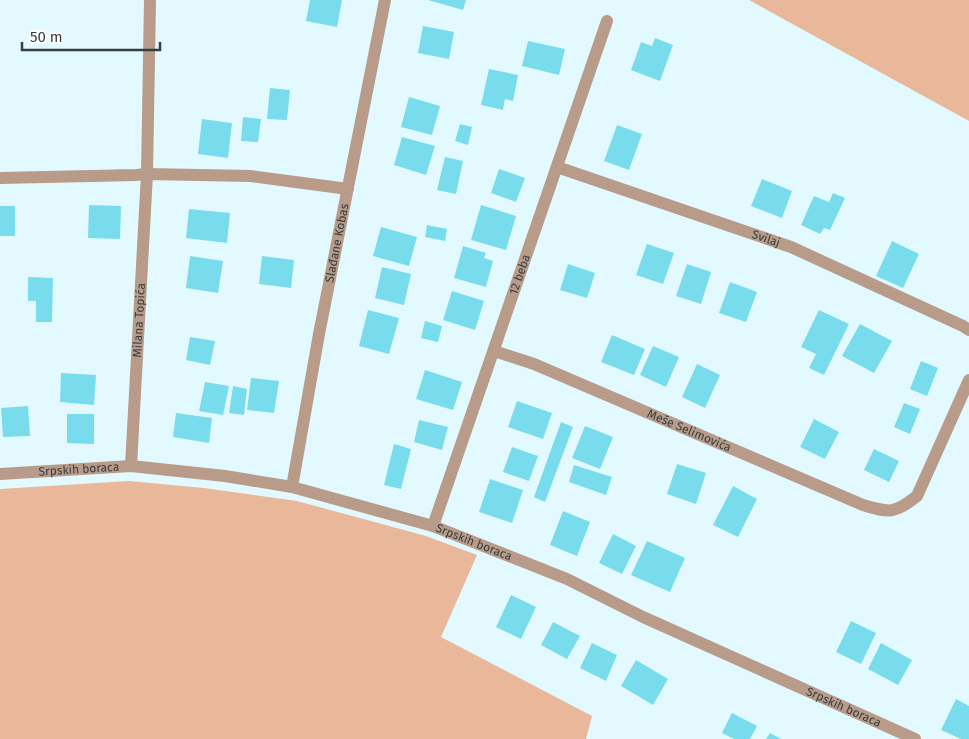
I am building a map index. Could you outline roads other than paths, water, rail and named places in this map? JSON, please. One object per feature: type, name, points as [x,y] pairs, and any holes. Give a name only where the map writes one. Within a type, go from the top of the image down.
[{"type":"street","name":"Milana Topića","points":[[131,466],[148,174],[150,0]]},
{"type":"street","name":"Slađane Kobas","points":[[292,487],[319,334],[385,0]]},
{"type":"street","name":"12 beba","points":[[433,526],[607,21]]},
{"type":"street","name":"Svilaj","points":[[557,167],[791,248],[969,330]]},
{"type":"street","points":[[0,178],[136,176],[148,174],[250,176],[348,189]]},
{"type":"street","name":"Meše Selimovića","points":[[494,351],[534,364],[863,504],[885,511],[902,508],[917,496],[969,380]]},
{"type":"street","name":"Srpskih boraca","points":[[0,474],[131,466],[225,476],[292,487],[433,526],[567,579],[643,617],[915,739]]}]
